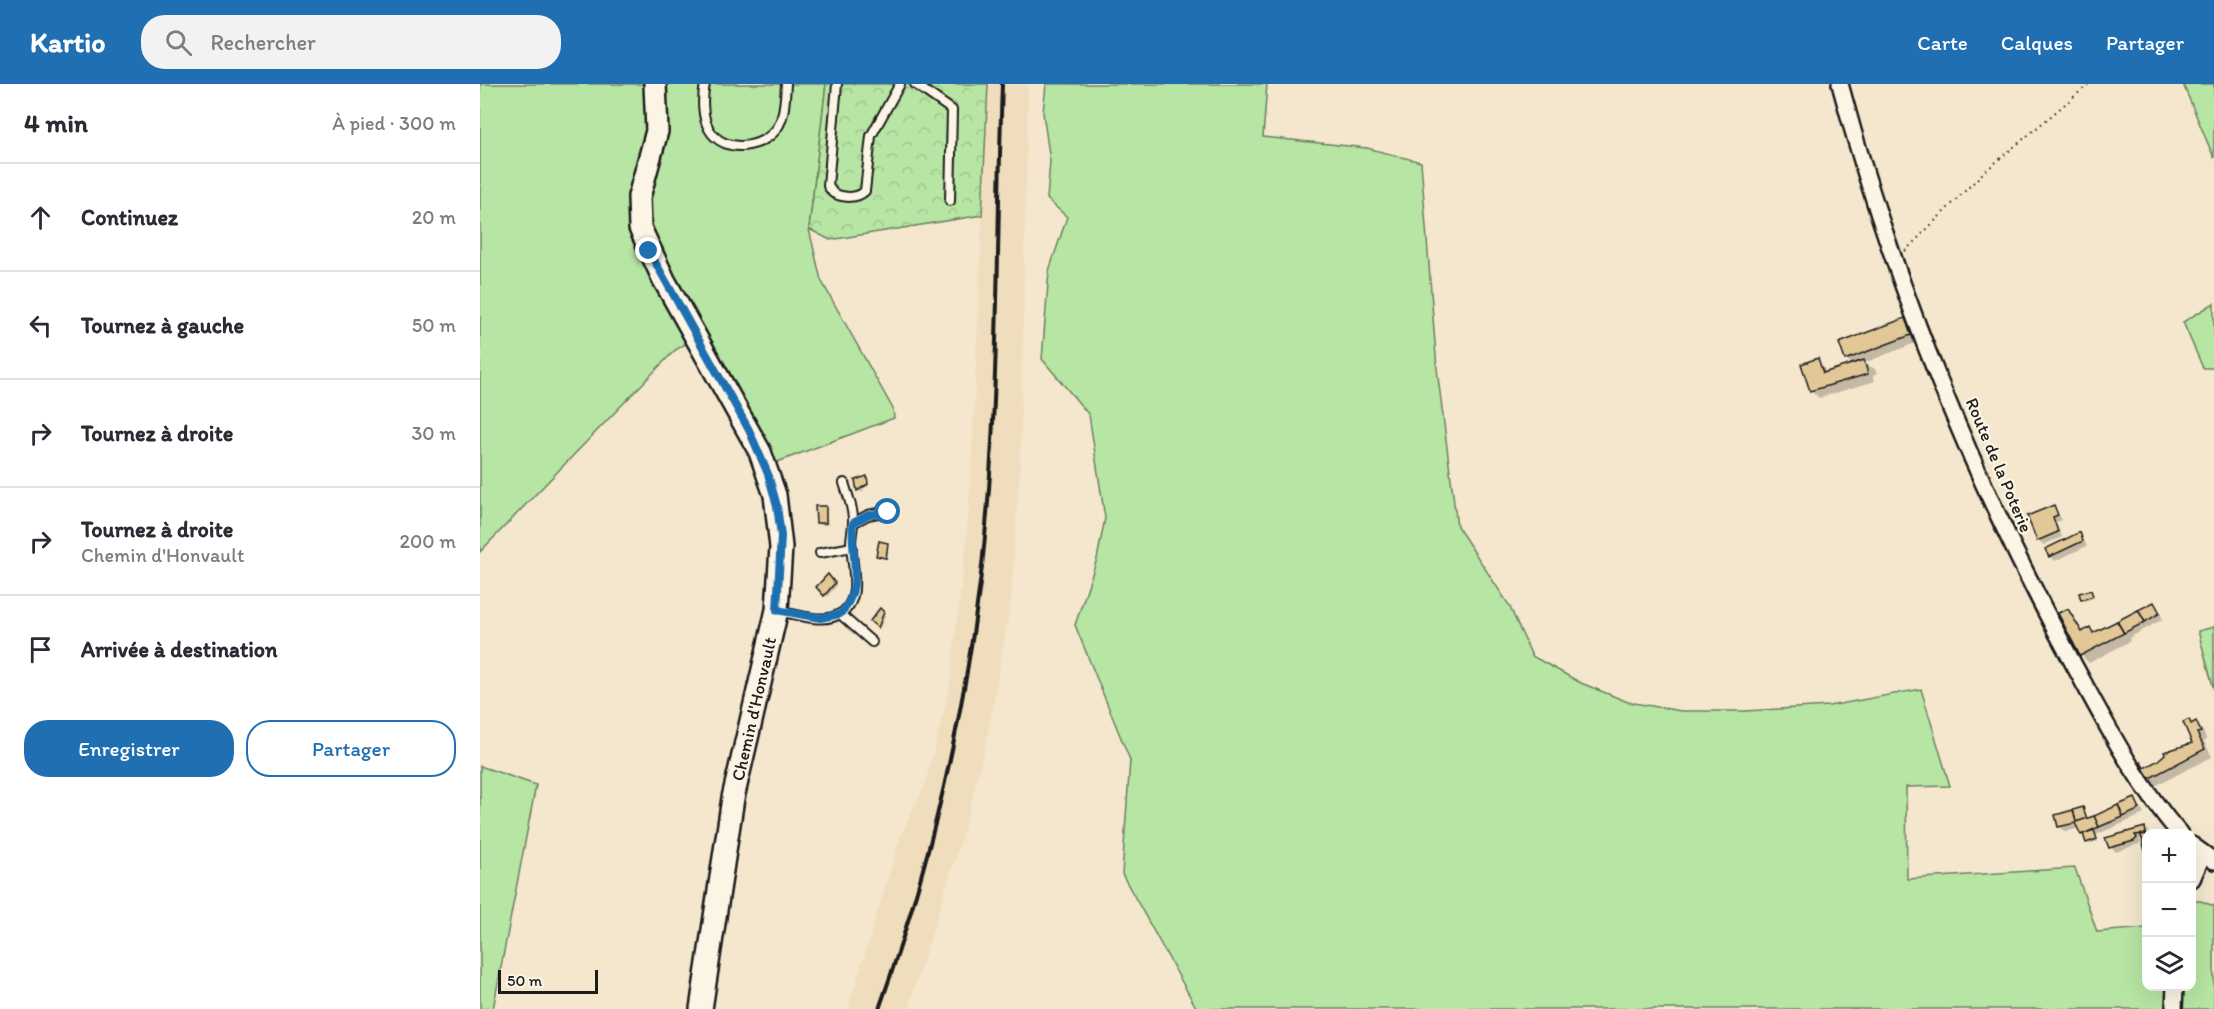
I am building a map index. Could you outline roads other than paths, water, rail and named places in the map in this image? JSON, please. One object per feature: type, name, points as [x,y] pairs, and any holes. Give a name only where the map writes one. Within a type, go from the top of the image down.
[{"type":"street","name":"Chemin d'Honvault","points":[[655,84],[657,131],[638,204],[640,228],[664,280],[749,430],[768,474],[777,506],[781,536],[777,610],[733,798],[701,1009]]},
{"type":"street","name":"Route de la Poterie","points":[[1840,84],[1896,263],[1918,324],[2018,559],[2126,760],[2150,797],[2176,829]]},
{"type":"street","points":[[2196,870],[2203,853]]},
{"type":"street","points":[[2174,1009],[2175,991]]},
{"type":"lane","points":[[705,84],[704,106],[708,129],[720,141],[743,146],[761,141],[777,128],[782,116],[786,84]]},
{"type":"lane","points":[[837,84],[828,186],[833,193],[850,197],[865,191],[871,136],[900,84]]},
{"type":"lane","points":[[915,84],[952,110],[950,201]]},
{"type":"lane","points":[[840,614],[854,588],[856,573],[852,547],[853,523],[844,483]]},
{"type":"lane","points":[[853,523],[868,515],[888,512]]},
{"type":"lane","points":[[820,553],[852,547]]},
{"type":"lane","points":[[777,610],[820,618],[840,614]]},
{"type":"lane","points":[[840,614],[872,642]]},
{"type":"railway","points":[[879,1009],[928,852],[953,745],[973,637],[991,459],[1002,84]]}]
